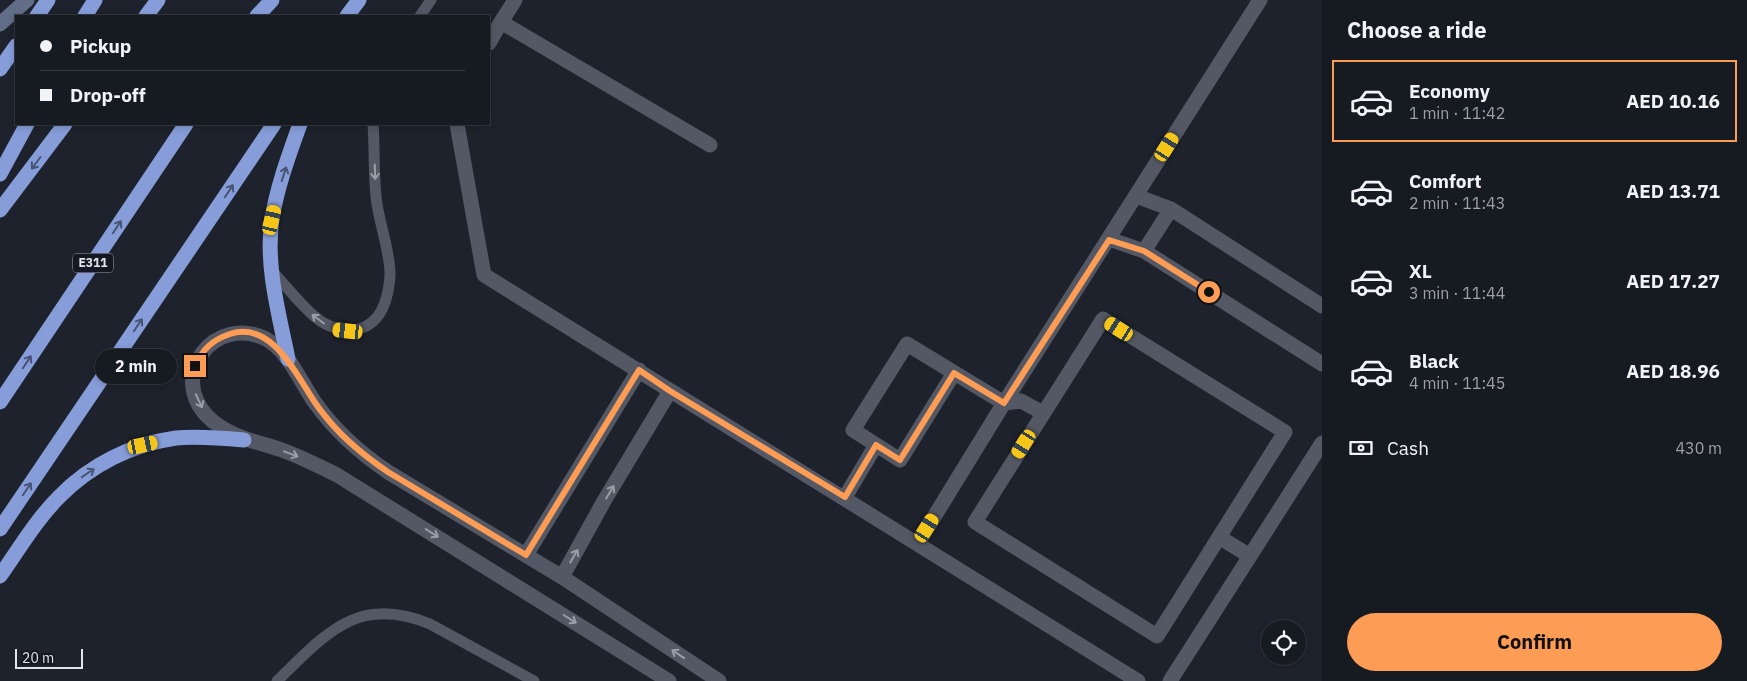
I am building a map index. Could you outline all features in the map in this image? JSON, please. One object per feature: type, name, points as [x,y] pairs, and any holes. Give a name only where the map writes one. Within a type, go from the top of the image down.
[{"type":"highway","points":[[38,15],[48,0]]},
{"type":"highway","points":[[86,15],[95,0]]},
{"type":"highway","points":[[147,15],[158,0]]},
{"type":"highway","points":[[258,15],[267,0]]},
{"type":"highway","points":[[258,15],[272,0]]},
{"type":"highway","points":[[348,15],[359,0]]},
{"type":"highway","points":[[0,69],[15,47]]},
{"type":"highway","points":[[0,174],[26,125]]},
{"type":"highway","points":[[0,210],[64,125]]},
{"type":"highway","name":"E311","points":[[0,402],[185,125]]},
{"type":"highway","points":[[0,529],[273,125]]},
{"type":"highway","points":[[288,359],[272,271],[272,220],[279,189],[300,125]]},
{"type":"highway","points":[[0,576],[38,522],[59,497],[84,475],[112,457],[143,445],[176,438],[209,437],[244,440]]},
{"type":"main road","points":[[0,24],[27,0]]},
{"type":"street","points":[[490,41],[515,0]]},
{"type":"street","points":[[918,543],[1004,403],[1260,0]]},
{"type":"street","points":[[501,22],[710,145]]},
{"type":"street","points":[[457,125],[484,275],[845,497],[1138,681]]},
{"type":"street","points":[[1136,196],[1171,209],[1322,306]]},
{"type":"street","points":[[1144,251],[1171,209]]},
{"type":"street","points":[[1109,240],[1144,251],[1322,364]]},
{"type":"street","points":[[1103,319],[1285,432],[1219,537],[1157,636],[975,522],[1103,319]]},
{"type":"street","points":[[669,681],[338,475],[306,459],[244,440],[223,428],[207,415],[197,401],[193,384],[195,366],[203,350],[216,339],[233,333],[251,333],[268,340],[288,359],[316,404],[348,442],[361,452],[388,472],[562,577],[719,681]]},
{"type":"street","points":[[954,373],[900,460],[853,430],[907,344],[1004,403],[1021,401],[1043,413]]},
{"type":"street","points":[[526,555],[639,370]]},
{"type":"street","points":[[562,577],[604,501],[670,391]]},
{"type":"street","points":[[1170,681],[1322,443]]},
{"type":"street","points":[[845,497],[876,445]]},
{"type":"street","points":[[1219,537],[1250,556]]},
{"type":"lane","points":[[421,15],[431,0]]},
{"type":"lane","points":[[272,271],[314,316],[336,330],[348,331],[361,328],[372,323],[378,316],[385,302],[390,274],[376,195],[373,125]]},
{"type":"lane","points":[[277,681],[331,630],[363,616],[380,613],[397,614],[430,624],[534,681]]},
{"type":"route","points":[[195,366],[203,350],[216,339],[233,333],[251,333],[268,340],[288,359],[316,404],[348,442],[388,472],[526,555],[639,370],[670,391],[845,497],[876,445],[900,460],[954,373],[1004,403],[1109,240],[1144,251],[1209,292]]}]
